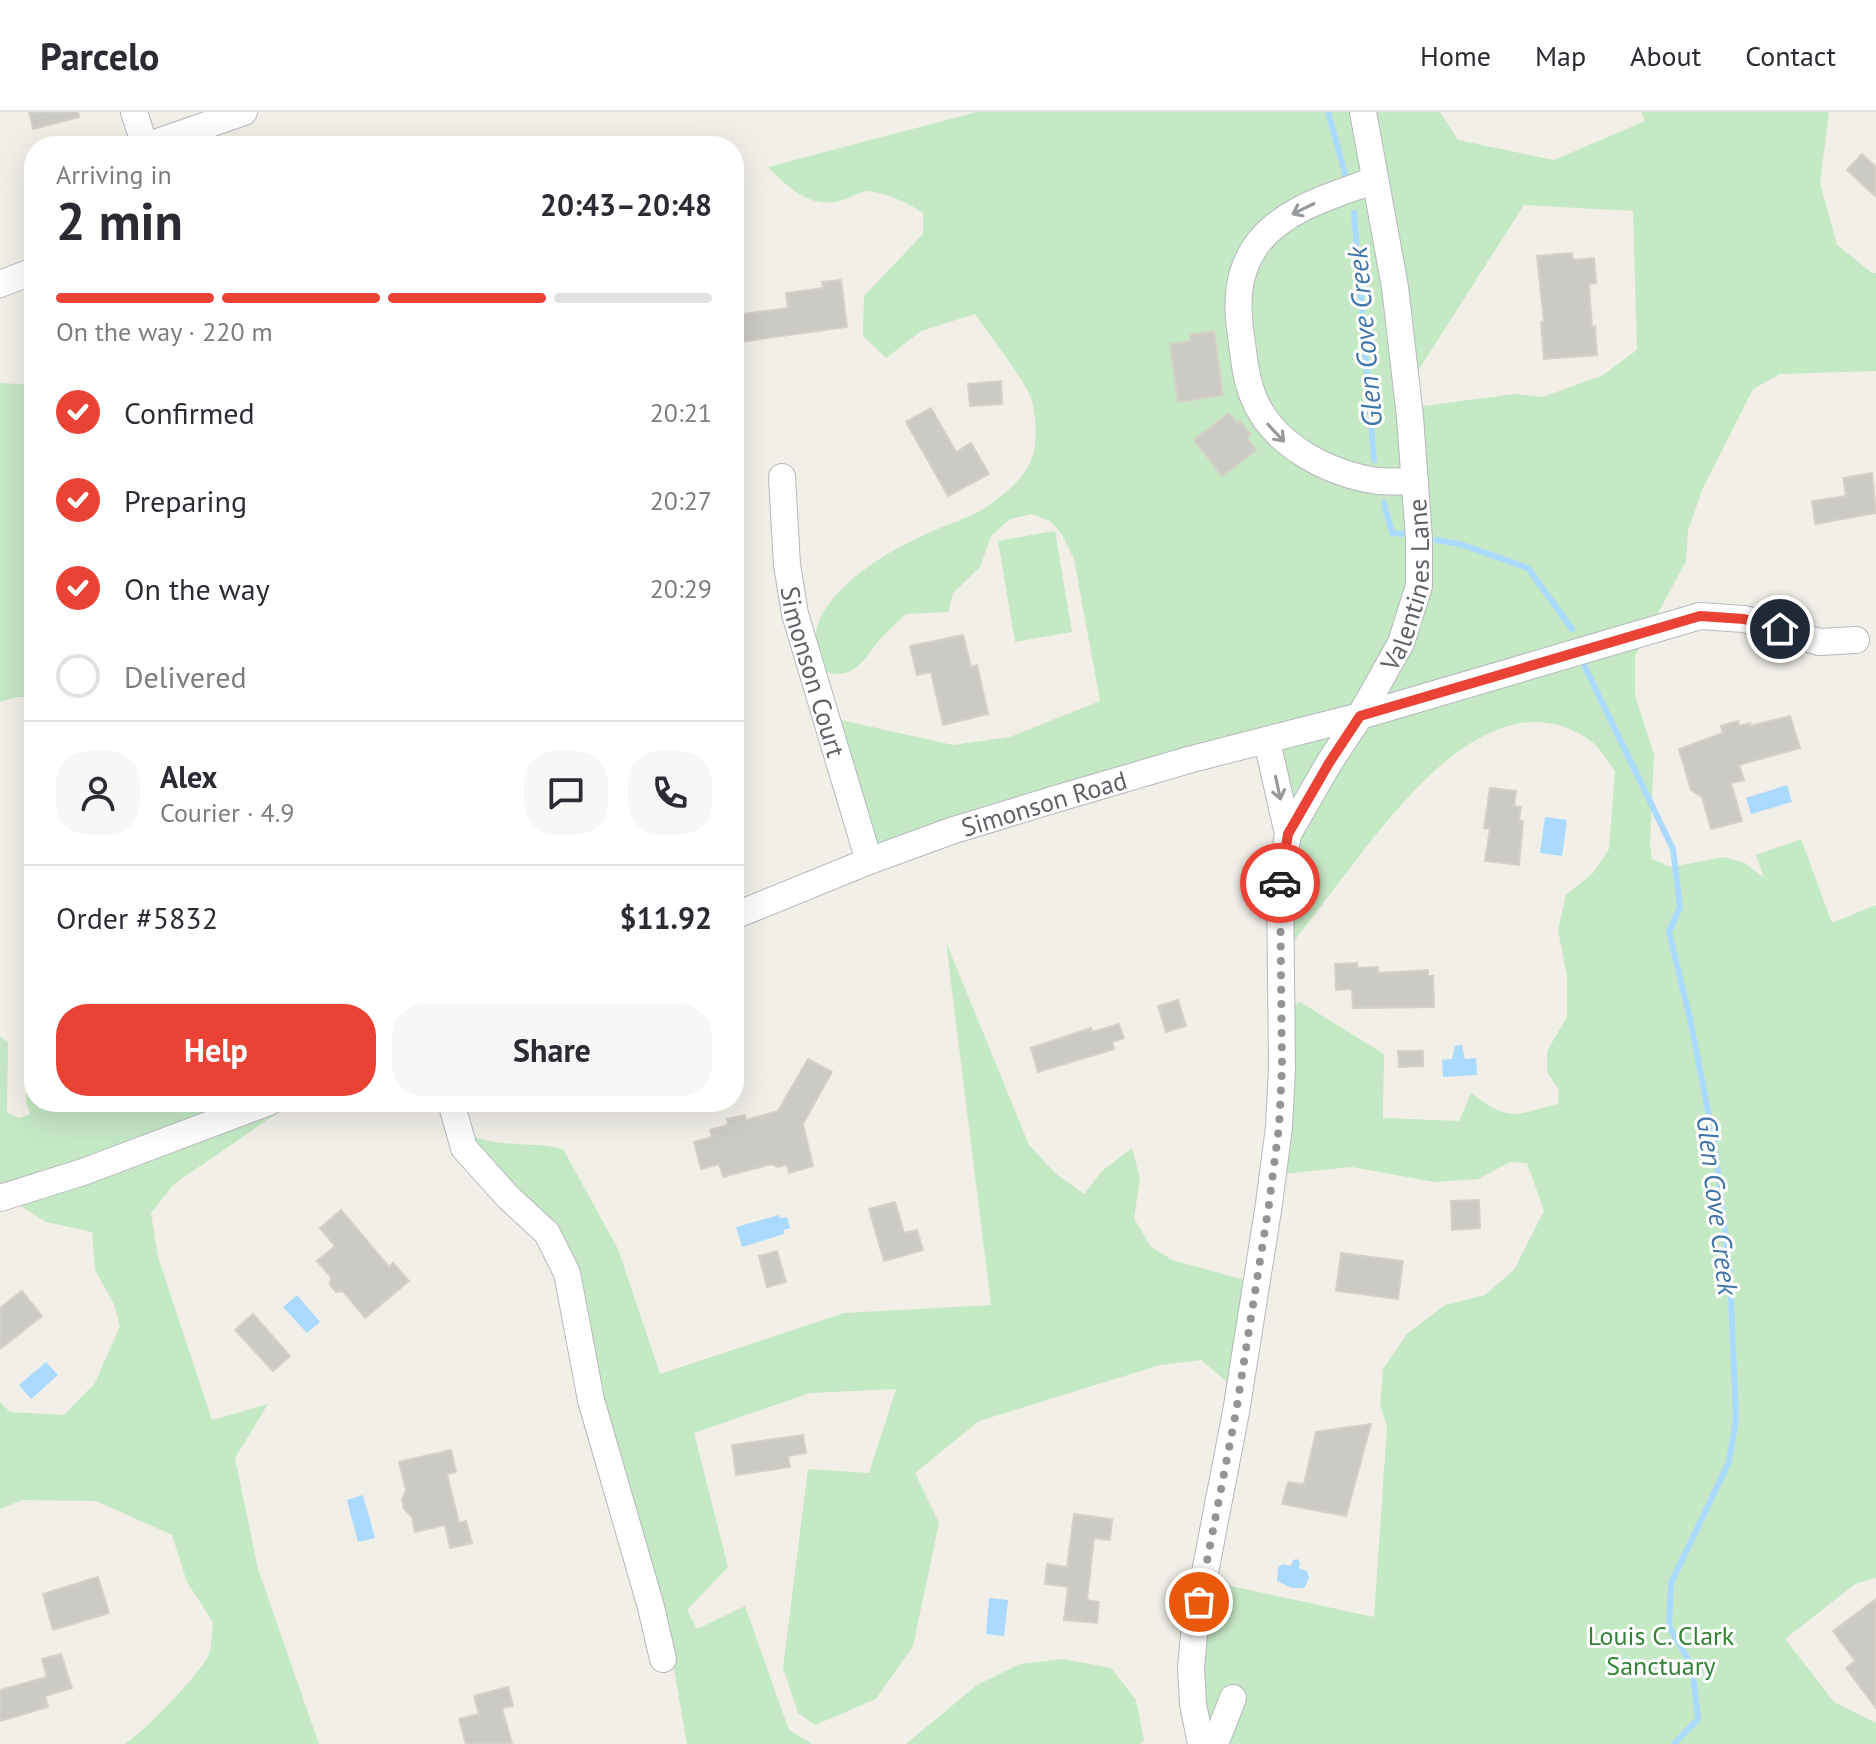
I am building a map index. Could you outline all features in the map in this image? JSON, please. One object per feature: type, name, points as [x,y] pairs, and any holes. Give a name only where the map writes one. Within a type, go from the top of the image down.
[{"type":"street","points":[[134,112],[142,136]]},
{"type":"street","points":[[174,136],[244,112]]},
{"type":"street","name":"Valentines Lane","points":[[1201,1744],[1193,1704],[1191,1668],[1195,1624],[1236,1412],[1279,1127],[1282,1068],[1280,885],[1288,834],[1401,643],[1419,586],[1415,481],[1395,287],[1363,112]]},
{"type":"street","points":[[1375,180],[1294,213],[1274,227],[1250,254],[1243,272],[1237,311],[1253,396],[1265,420],[1287,444],[1345,474],[1379,481],[1415,481]]},
{"type":"street","points":[[0,284],[24,275]]},
{"type":"street","name":"Simonson Court","points":[[782,477],[787,565],[795,614],[869,861]]},
{"type":"street","name":"Simonson Road","points":[[744,912],[951,831],[1192,759],[1360,716],[1700,616],[1744,619],[1819,642],[1856,640]]},
{"type":"street","points":[[1267,741],[1288,834]]},
{"type":"street","points":[[0,1198],[83,1172],[242,1112]]},
{"type":"street","points":[[454,1112],[464,1148],[508,1197],[547,1233],[567,1273],[591,1400],[663,1659]]},
{"type":"street","points":[[1215,1744],[1233,1698]]},
{"type":"green space","name":"Louis C. Clark Sanctuary","points":[[977,112],[1440,112],[1458,140],[1554,160],[1645,121],[1641,112],[1829,112],[1820,183],[1837,245],[1876,273],[1876,371],[1780,374],[1753,389],[1702,490],[1688,531],[1686,561],[1635,656],[1635,695],[1654,755],[1652,859],[1671,867],[1724,857],[1745,863],[1764,878],[1756,855],[1801,839],[1832,923],[1876,905],[1876,1578],[1855,1584],[1785,1639],[1834,1702],[1876,1723],[1876,1744],[1201,1744],[1203,1580],[1374,1617],[1387,1427],[1380,1404],[1383,1369],[1407,1334],[1445,1305],[1485,1295],[1514,1270],[1544,1211],[1527,1163],[1510,1162],[1478,1179],[1434,1182],[1352,1167],[1273,1175],[1281,1009],[1300,1002],[1384,1054],[1383,1118],[1459,1121],[1471,1093],[1504,1113],[1521,1113],[1558,1104],[1559,1090],[1547,1072],[1547,1051],[1567,1017],[1567,976],[1558,930],[1566,895],[1593,873],[1609,849],[1615,771],[1592,742],[1557,725],[1522,723],[1487,734],[1454,754],[1396,811],[1279,960],[1280,885],[1267,742],[869,861],[832,718],[953,745],[1010,737],[1100,701],[1074,559],[1061,533],[1050,521],[1032,514],[1010,519],[991,536],[980,567],[953,593],[948,612],[906,614],[859,665],[846,673],[827,672],[822,664],[816,650],[816,631],[823,613],[835,596],[887,554],[978,512],[1007,491],[1021,477],[1031,460],[1036,441],[1035,421],[1029,393],[975,314],[921,331],[886,358],[863,336],[864,296],[923,234],[923,213],[896,199],[873,192],[821,202],[801,195],[768,167]],"holes":[[[1524,205],[1633,211],[1637,350],[1603,375],[1543,397],[1515,394],[1409,408],[1407,388]]]},
{"type":"green space","points":[[0,383],[24,384],[24,697],[0,702]]},
{"type":"green space","points":[[1055,531],[1072,632],[1015,642],[998,541]]},
{"type":"green space","points":[[946,942],[1029,1145],[1056,1174],[1084,1194],[1102,1171],[1132,1148],[1140,1179],[1134,1218],[1150,1246],[1172,1260],[1256,1283],[1239,1392],[1201,1360],[1160,1365],[979,1421],[915,1473],[939,1523],[913,1646],[876,1699],[815,1725],[798,1713],[783,1668],[808,1469],[869,1473],[896,1389],[810,1393],[694,1433],[728,1567],[687,1610],[697,1629],[745,1606],[789,1730],[812,1744],[687,1744],[672,1658],[569,1269],[468,1148],[467,1133],[502,1143],[563,1149],[618,1249],[660,1374],[844,1313],[991,1305]]},
{"type":"green space","points":[[0,1037],[8,1042],[7,1113],[20,1118],[29,1112],[280,1112],[174,1184],[151,1213],[158,1257],[212,1420],[268,1404],[235,1458],[258,1569],[319,1744],[125,1744],[145,1728],[204,1663],[210,1650],[213,1622],[187,1582],[172,1535],[96,1501],[22,1500],[0,1509],[0,1402],[10,1412],[64,1415],[95,1383],[120,1326],[114,1304],[95,1270],[92,1232],[46,1222],[6,1197],[0,1198]]},
{"type":"green space","points":[[1063,1659],[1111,1668],[1136,1700],[1144,1740],[1140,1744],[906,1744],[977,1685],[1020,1664]]},
{"type":"water","points":[[1787,785],[1792,802],[1751,814],[1746,798]]},
{"type":"water","points":[[1545,817],[1567,820],[1562,856],[1540,853]]},
{"type":"water","points":[[1462,1045],[1465,1059],[1476,1058],[1477,1075],[1443,1077],[1442,1060],[1452,1059],[1455,1046]]},
{"type":"water","points":[[779,1215],[780,1218],[787,1217],[790,1228],[784,1230],[784,1234],[742,1247],[736,1227]]},
{"type":"water","points":[[297,1295],[320,1322],[307,1333],[283,1307]]},
{"type":"water","points":[[46,1362],[58,1375],[31,1399],[19,1385]]},
{"type":"water","points":[[363,1495],[375,1538],[358,1542],[347,1500]]},
{"type":"water","points":[[1297,1559],[1299,1568],[1307,1571],[1309,1578],[1304,1588],[1292,1588],[1277,1581],[1278,1568],[1282,1564],[1291,1566]]},
{"type":"water","points":[[989,1598],[1008,1600],[1004,1636],[986,1634]]},
{"type":"building","points":[[29,112],[78,112],[79,117],[33,129]]},
{"type":"building","points":[[1862,154],[1876,167],[1876,197],[1847,170]]},
{"type":"building","points":[[1572,253],[1573,260],[1594,258],[1596,283],[1589,284],[1597,355],[1544,359],[1541,322],[1544,322],[1537,256]]},
{"type":"building","points":[[841,280],[847,327],[744,341],[744,314],[788,308],[786,293],[823,288],[822,282]]},
{"type":"building","points":[[1214,331],[1223,395],[1178,402],[1170,344],[1191,341],[1190,335]]},
{"type":"building","points":[[1001,381],[1002,404],[970,406],[968,384]]},
{"type":"building","points":[[931,408],[956,452],[971,443],[989,474],[948,496],[906,422]]},
{"type":"building","points":[[1229,413],[1251,435],[1247,438],[1256,450],[1222,476],[1194,440]]},
{"type":"building","points":[[1872,473],[1876,513],[1815,524],[1812,501],[1846,496],[1843,478]]},
{"type":"building","points":[[963,635],[971,667],[977,665],[988,714],[943,725],[931,672],[917,675],[910,646]]},
{"type":"building","points":[[1790,716],[1800,748],[1739,765],[1744,780],[1731,783],[1742,821],[1711,829],[1702,797],[1691,790],[1679,749],[1723,733],[1721,726],[1738,721],[1739,726],[1750,723],[1750,726]]},
{"type":"building","points":[[1490,788],[1516,791],[1514,806],[1521,807],[1519,821],[1523,821],[1519,865],[1485,861],[1490,829],[1484,828]]},
{"type":"building","points":[[1357,963],[1357,968],[1378,967],[1378,973],[1428,970],[1428,976],[1433,976],[1434,1007],[1353,1008],[1352,989],[1336,990],[1335,964]]},
{"type":"building","points":[[1178,1000],[1186,1026],[1166,1032],[1158,1006]]},
{"type":"building","points":[[1119,1024],[1124,1038],[1112,1042],[1114,1049],[1038,1072],[1031,1048],[1091,1028],[1092,1032]]},
{"type":"building","points":[[1398,1051],[1423,1051],[1423,1066],[1399,1067]]},
{"type":"building","points":[[808,1059],[832,1072],[803,1124],[813,1166],[789,1173],[787,1165],[778,1167],[772,1164],[723,1177],[719,1164],[701,1169],[694,1142],[712,1137],[710,1130],[728,1125],[727,1119],[745,1115],[746,1120],[778,1111]]},
{"type":"building","points":[[1479,1200],[1480,1228],[1452,1230],[1451,1201]]},
{"type":"building","points":[[895,1202],[904,1233],[917,1230],[923,1250],[884,1261],[869,1209]]},
{"type":"building","points":[[341,1210],[389,1267],[393,1263],[409,1281],[365,1318],[343,1291],[336,1292],[330,1285],[331,1277],[317,1261],[335,1246],[320,1228]]},
{"type":"building","points":[[777,1251],[786,1282],[767,1287],[759,1256]]},
{"type":"building","points":[[1341,1253],[1403,1261],[1398,1299],[1336,1291]]},
{"type":"building","points":[[22,1291],[42,1316],[0,1349],[0,1308]]},
{"type":"building","points":[[253,1314],[290,1356],[273,1371],[235,1330]]},
{"type":"building","points":[[1371,1424],[1346,1516],[1282,1504],[1288,1482],[1304,1484],[1316,1432]]},
{"type":"building","points":[[803,1435],[806,1453],[788,1456],[790,1467],[736,1475],[732,1445]]},
{"type":"building","points":[[451,1450],[456,1472],[447,1474],[459,1523],[466,1521],[472,1543],[450,1548],[445,1525],[415,1532],[412,1517],[404,1509],[402,1500],[406,1490],[399,1462]]},
{"type":"building","points":[[1074,1514],[1112,1519],[1110,1540],[1094,1538],[1087,1600],[1099,1602],[1097,1623],[1064,1620],[1068,1587],[1045,1584],[1047,1564],[1067,1567]]},
{"type":"building","points":[[98,1577],[109,1613],[53,1630],[43,1594]]},
{"type":"building","points":[[1876,1599],[1876,1708],[1846,1668],[1855,1661],[1833,1631]]},
{"type":"building","points":[[61,1654],[72,1688],[45,1696],[48,1707],[0,1721],[0,1690],[47,1677],[42,1659]]},
{"type":"building","points":[[508,1687],[513,1706],[502,1708],[512,1744],[466,1744],[459,1719],[479,1714],[474,1696]]},
{"type":"waterway","name":"Glen Cove Creek","points":[[1328,112],[1345,174]]},
{"type":"waterway","name":"Glen Cove Creek","points":[[1354,213],[1374,460]]},
{"type":"waterway","name":"Glen Cove Creek","points":[[1384,503],[1392,533],[1402,534]]},
{"type":"waterway","name":"Glen Cove Creek","points":[[1436,540],[1460,544],[1528,568],[1572,629]]},
{"type":"waterway","name":"Glen Cove Creek","points":[[1583,663],[1673,849],[1680,907],[1669,932],[1715,1147],[1730,1273],[1736,1419],[1729,1462],[1671,1583],[1669,1626],[1692,1666],[1698,1719],[1674,1744]]},
{"type":"way so far","points":[[1199,1602],[1236,1412],[1279,1127],[1282,1068],[1280,883]]},
{"type":"route","points":[[1280,883],[1288,834],[1360,716],[1700,616],[1744,619],[1780,629]]}]
